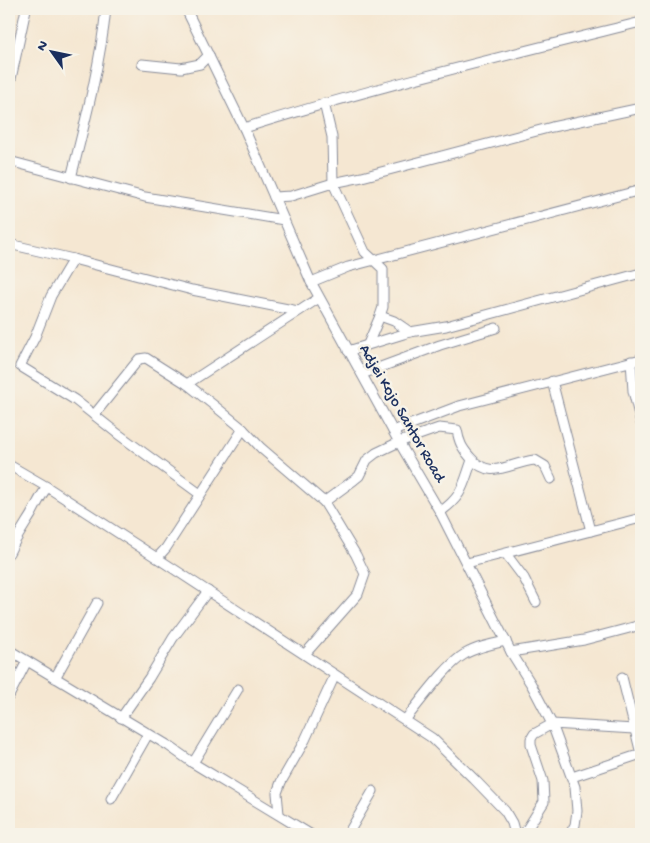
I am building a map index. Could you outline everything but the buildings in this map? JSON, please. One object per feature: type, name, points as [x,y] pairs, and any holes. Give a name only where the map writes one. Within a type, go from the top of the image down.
[{"type":"street","points":[[9,88],[10,76],[26,9]]},
{"type":"street","points":[[71,178],[93,93],[104,32],[106,9]]},
{"type":"street","name":"Adjei Kojo Santor Road","points":[[186,9],[244,128],[319,298],[440,512],[511,652],[531,684],[552,724],[575,787],[577,811],[575,824],[570,834]]},
{"type":"street","points":[[244,128],[466,65],[641,22]]},
{"type":"street","points":[[142,64],[181,68],[200,64],[209,55]]},
{"type":"street","points":[[324,104],[332,137],[334,183],[364,252],[383,268],[383,307],[368,344]]},
{"type":"street","points":[[274,197],[291,196],[334,183],[380,173],[552,127],[641,108]]},
{"type":"street","points":[[9,161],[145,197],[284,220]]},
{"type":"street","points":[[311,282],[348,267],[641,190]]},
{"type":"street","points":[[9,244],[192,290],[298,311]]},
{"type":"street","points":[[74,259],[52,296],[35,337],[20,366],[75,400],[200,494]]},
{"type":"street","points":[[348,351],[410,332],[446,326],[641,273]]},
{"type":"street","points":[[187,384],[267,334],[319,298]]},
{"type":"street","points":[[380,316],[394,321],[410,332]]},
{"type":"street","points":[[362,374],[440,345],[496,328]]},
{"type":"street","points":[[94,415],[139,359],[146,358],[187,384],[243,429],[261,448],[324,502],[356,555],[365,574],[358,594],[304,654]]},
{"type":"street","points":[[393,431],[459,406],[641,359]]},
{"type":"street","points":[[631,361],[633,392],[641,423]]},
{"type":"street","points":[[552,381],[591,531]]},
{"type":"street","points":[[324,502],[359,476],[370,457],[399,442],[440,428],[457,430],[459,444],[472,460],[484,468],[496,470],[532,460],[539,461],[545,466],[551,479]]},
{"type":"street","points":[[158,558],[243,429]]},
{"type":"street","points":[[440,512],[454,502],[459,494],[472,460]]},
{"type":"street","points":[[9,465],[158,558],[432,738],[474,778],[504,811],[512,823],[515,834]]},
{"type":"street","points":[[9,554],[15,539],[47,487]]},
{"type":"street","points":[[467,563],[641,518]]},
{"type":"street","points":[[506,554],[524,578],[536,602]]},
{"type":"street","points":[[121,718],[149,678],[173,638],[208,591]]},
{"type":"street","points":[[55,678],[97,602]]},
{"type":"street","points":[[511,652],[584,640],[641,625]]},
{"type":"street","points":[[405,720],[451,665],[463,655],[477,648],[506,641]]},
{"type":"street","points":[[9,650],[310,834]]},
{"type":"street","points":[[9,696],[27,661]]},
{"type":"street","points":[[279,814],[277,793],[281,782],[312,725],[335,675]]},
{"type":"street","points":[[572,777],[641,755],[622,677]]},
{"type":"street","points":[[193,763],[238,689]]},
{"type":"street","points":[[524,834],[544,802],[542,781],[531,745],[531,739],[534,734],[552,724],[634,729]]},
{"type":"street","points":[[111,799],[148,734]]},
{"type":"street","points":[[348,834],[373,791]]}]
